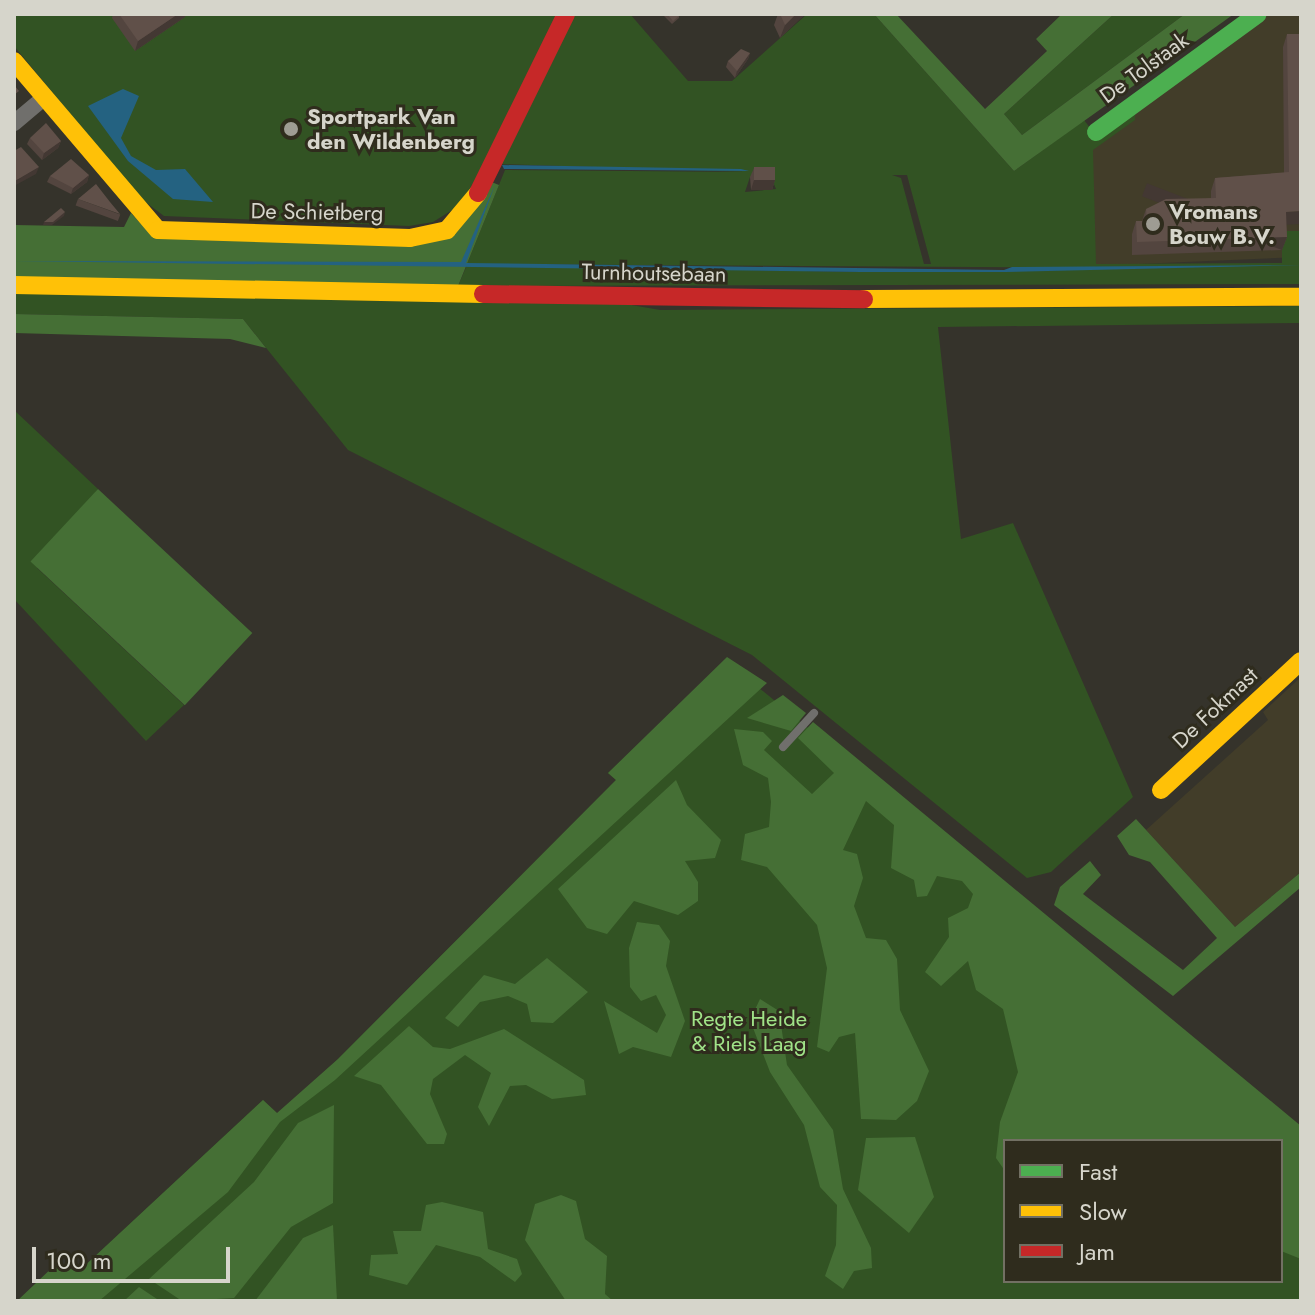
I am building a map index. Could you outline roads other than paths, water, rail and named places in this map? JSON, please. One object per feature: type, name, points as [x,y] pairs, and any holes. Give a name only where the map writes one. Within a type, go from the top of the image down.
[{"type":"main road","name":"De Schietberg","points":[[14,61],[158,230],[425,236],[455,224],[474,202],[566,14]]},
{"type":"main road","name":"De Tolstaak","points":[[1096,132],[1258,14]]},
{"type":"main road","name":"Turnhoutsebaan","points":[[14,285],[743,299],[1298,295]]},
{"type":"main road","name":"De Fokmast","points":[[1161,790],[1301,661]]},
{"type":"street","points":[[14,123],[44,98]]},
{"type":"lane","points":[[783,747],[814,713]]},
{"type":"water","points":[[123,89],[139,96],[121,138],[131,156],[156,170],[185,169],[213,202],[173,199],[128,161],[88,106]]},
{"type":"water","points":[[502,165],[741,169],[749,171],[504,169]]},
{"type":"water","points":[[495,185],[466,263],[1004,270],[1012,267],[1301,265],[1005,272],[861,272],[14,261],[461,262]]},
{"type":"place","name":"Sportpark Van den Wildenberg","points":[[291,129]]},
{"type":"place","name":"Vromans Bouw B.V.","points":[[1153,224]]},
{"type":"park label","name":"Regte Heide & Riels Laag","points":[[749,1030]]}]
